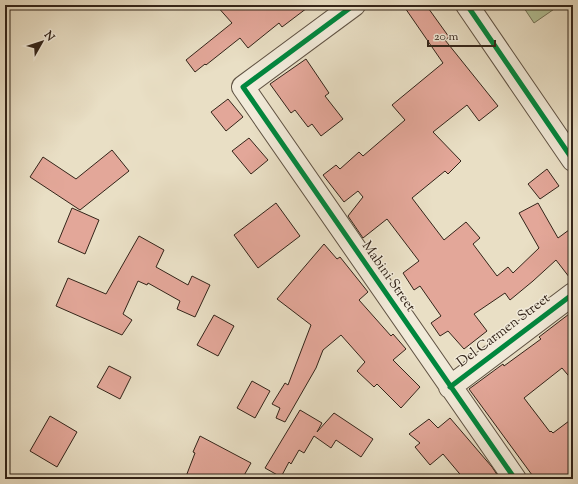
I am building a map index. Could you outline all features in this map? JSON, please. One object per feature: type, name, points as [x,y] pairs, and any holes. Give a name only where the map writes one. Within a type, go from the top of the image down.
[{"type":"street","name":"Mabini Street","points":[[354,5],[243,87],[450,388],[515,479]]},
{"type":"street","points":[[467,5],[573,160]]},
{"type":"street","name":"Del Carmen Street","points":[[450,388],[573,294]]},
{"type":"green space","points":[[522,5],[560,5],[534,23]]},
{"type":"building","points":[[216,5],[311,5],[282,27],[279,23],[248,48],[240,38],[195,72],[186,60],[232,23]]},
{"type":"building","points":[[403,5],[426,5],[449,37],[445,40],[498,106],[479,121],[467,105],[433,132],[461,161],[448,174],[445,171],[412,198],[444,240],[466,222],[480,238],[473,244],[497,276],[508,267],[513,273],[539,248],[519,213],[538,203],[558,238],[573,227],[573,282],[556,260],[510,300],[505,293],[474,314],[487,331],[464,349],[448,331],[440,336],[431,323],[441,316],[420,286],[414,290],[403,273],[419,261],[387,219],[363,238],[348,216],[363,197],[358,191],[344,202],[323,175],[336,165],[340,169],[359,152],[363,156],[405,120],[392,105],[443,63]]},
{"type":"building","points":[[306,59],[329,93],[325,96],[343,119],[321,136],[312,124],[308,127],[295,110],[291,113],[270,84]]},
{"type":"building","points":[[228,99],[243,117],[226,131],[211,112]]},
{"type":"building","points":[[249,138],[268,160],[251,174],[232,151]]},
{"type":"building","points":[[112,150],[129,171],[80,210],[30,177],[43,157],[76,179]]},
{"type":"building","points":[[547,169],[559,186],[540,199],[528,184]]},
{"type":"building","points":[[276,203],[300,236],[258,268],[234,235]]},
{"type":"building","points":[[72,208],[99,220],[85,254],[58,242]]},
{"type":"building","points":[[139,236],[164,250],[156,267],[188,285],[192,276],[210,285],[195,317],[177,309],[180,301],[148,283],[147,285],[138,281],[123,314],[132,320],[122,335],[56,306],[68,278],[106,294]]},
{"type":"building","points":[[324,244],[337,259],[340,257],[368,292],[359,300],[391,336],[393,334],[406,349],[393,360],[420,387],[401,408],[377,384],[374,387],[357,371],[365,362],[341,335],[323,350],[316,368],[285,422],[276,418],[280,408],[272,404],[285,383],[288,385],[311,325],[277,299]]},
{"type":"building","points":[[573,311],[573,381],[562,368],[524,398],[550,432],[551,431],[553,433],[573,418],[573,479],[535,479],[469,389],[541,339],[539,337]]},
{"type":"building","points":[[214,315],[234,326],[218,356],[197,345]]},
{"type":"building","points":[[109,366],[131,377],[120,399],[97,387]]},
{"type":"building","points":[[252,381],[270,391],[255,418],[237,408]]},
{"type":"building","points":[[300,410],[322,423],[317,432],[334,413],[373,439],[361,457],[336,440],[331,448],[314,436],[304,453],[299,450],[291,464],[289,462],[281,477],[265,468]]},
{"type":"building","points":[[50,416],[77,432],[57,467],[30,451]]},
{"type":"building","points":[[450,418],[492,467],[500,479],[464,479],[443,454],[430,465],[415,447],[420,443],[409,434],[429,419],[438,428]]},
{"type":"building","points":[[200,436],[251,463],[242,479],[185,479],[195,453],[193,452]]},
{"type":"cycle path","points":[[354,5],[243,87],[515,479]]},
{"type":"cycle path","points":[[467,5],[573,160]]},
{"type":"cycle path","points":[[450,387],[573,294]]}]
